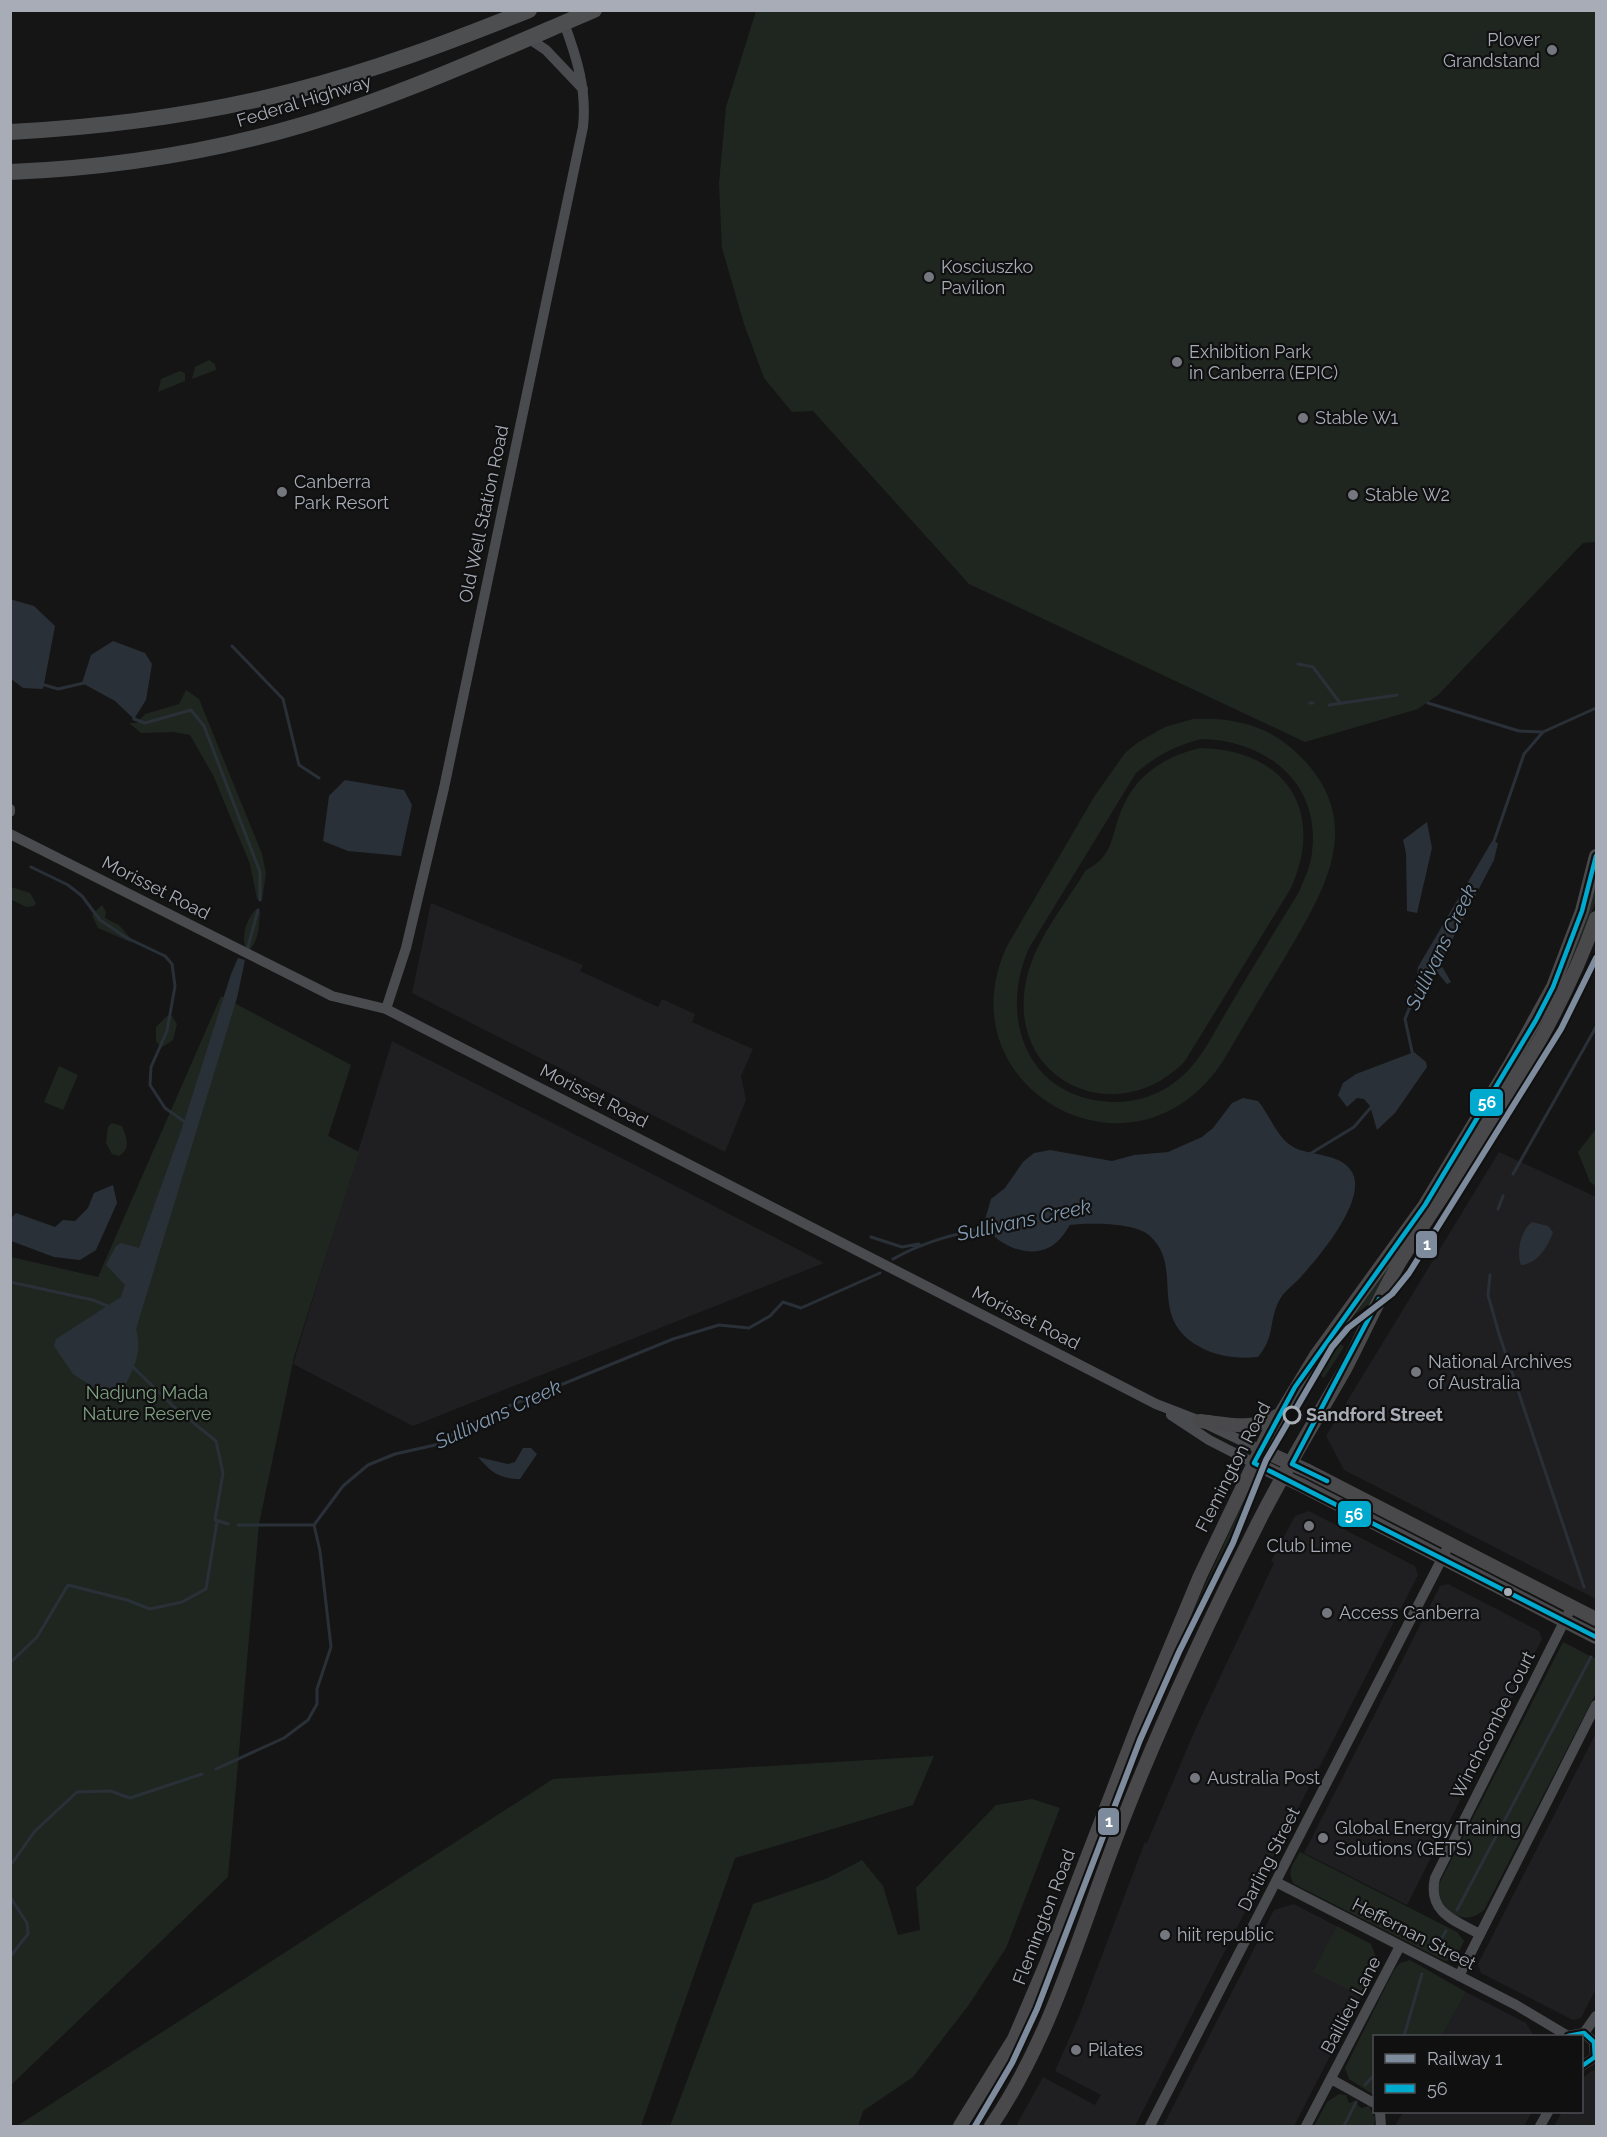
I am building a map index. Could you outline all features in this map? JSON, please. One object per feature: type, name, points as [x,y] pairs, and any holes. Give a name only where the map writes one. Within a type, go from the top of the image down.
[{"type":"highway","name":"Federal Highway","points":[[10,132],[154,119],[249,102],[295,91],[388,62],[453,40],[529,10]]},
{"type":"highway","name":"Federal Highway","points":[[10,172],[128,162],[261,136],[370,102],[528,38],[562,17],[594,10]]},
{"type":"main road","name":"Flemington Road","points":[[960,2127],[1014,2039],[1046,1964],[1150,1694],[1200,1576],[1254,1463],[1278,1416],[1317,1354],[1425,1205],[1516,1055],[1557,976],[1582,911],[1596,856]]},
{"type":"main road","points":[[992,2127],[1042,2036],[1113,1846],[1172,1700],[1254,1530],[1395,1272],[1546,1030],[1586,948],[1596,918]]},
{"type":"main road","points":[[1200,1421],[1253,1426],[1264,1424],[1278,1416]]},
{"type":"main road","points":[[1261,1450],[1288,1470],[1443,1557],[1596,1637]]},
{"type":"main road","name":"Morisset Road","points":[[1254,1463],[1288,1470]]},
{"type":"main road","points":[[1288,1470],[1450,1543],[1596,1619]]},
{"type":"main road","points":[[968,2127],[1003,2067],[1014,2039]]},
{"type":"street","name":"Old Well Station Road","points":[[386,1009],[406,948],[460,711],[583,127],[583,89],[578,60],[562,17]]},
{"type":"street","points":[[528,38],[546,50],[583,89]]},
{"type":"street","name":"Morisset Road","points":[[10,834],[332,996],[386,1009],[1156,1404],[1200,1421],[1261,1450]]},
{"type":"street","name":"Morisset Road","points":[[1156,1404],[1209,1440],[1254,1463]]},
{"type":"street","name":"Darling Street","points":[[1150,2127],[1450,1543]]},
{"type":"street","name":"Winchcombe Court","points":[[1480,1934],[1444,1913],[1435,1902],[1432,1890],[1434,1878],[1572,1606]]},
{"type":"street","points":[[1459,1976],[1596,1705]]},
{"type":"street","name":"Heffernan Street","points":[[1276,1882],[1459,1976],[1566,2035]]},
{"type":"street","name":"Baillieu Lane","points":[[1306,2127],[1400,1946]]},
{"type":"street","points":[[1590,2063],[1596,2052],[1592,2039],[1596,2017]]},
{"type":"street","name":"Heffernan Street","points":[[1535,2018],[1548,2035]]},
{"type":"street","points":[[1331,2079],[1373,2102]]},
{"type":"street","points":[[1540,2127],[1547,2113]]},
{"type":"shaded area","points":[[431,903],[583,965],[580,971],[658,1007],[662,999],[695,1014],[692,1022],[753,1049],[741,1076],[746,1100],[725,1152],[412,993]]},
{"type":"shaded area","points":[[392,1041],[824,1263],[413,1426],[293,1364]]},
{"type":"shaded area","points":[[1499,1152],[1596,1197],[1596,1599],[1344,1470],[1326,1436]]},
{"type":"shaded area","points":[[1309,1511],[1415,1566],[1418,1575],[1135,2126],[1016,2126],[1043,2077],[1095,2105],[1101,2095],[1055,2071],[1079,2016],[1145,1842],[1147,1843],[1195,1730],[1274,1563],[1271,1561],[1295,1516]]},
{"type":"shaded area","points":[[1448,1584],[1539,1631],[1542,1639],[1407,1905],[1304,1853],[1440,1586]]},
{"type":"shaded area","points":[[1596,1733],[1596,1989],[1581,2018],[1573,2020],[1481,1973],[1478,1964]]},
{"type":"shaded area","points":[[1294,1904],[1371,1944],[1378,1963],[1294,2126],[1163,2126],[1274,1910]]},
{"type":"shaded area","points":[[1466,1992],[1526,2023],[1533,2035],[1443,2035]]},
{"type":"shaded area","points":[[1596,2070],[1596,2126],[1554,2126],[1561,2113],[1583,2113],[1583,2078]]},
{"type":"shaded area","points":[[1402,2113],[1531,2113],[1524,2126],[1395,2126]]},
{"type":"green space","name":"Exhibition Park in Canberra (EPIC)","points":[[756,11],[1596,11],[1596,542],[1583,543],[1438,695],[1418,709],[1305,742],[969,584],[813,411],[792,412],[764,378],[744,324],[722,248],[719,183],[726,107]]},
{"type":"green space","points":[[209,360],[215,364],[216,370],[192,379],[195,367]]},
{"type":"green space","points":[[180,371],[185,373],[185,381],[158,392],[161,379]]},
{"type":"green space","points":[[186,690],[199,699],[262,854],[266,873],[262,901],[257,899],[250,864],[213,775],[190,735],[173,732],[141,733],[129,723],[137,723],[145,714],[179,704]]},
{"type":"green space","points":[[1193,719],[1238,722],[1265,731],[1289,746],[1301,757],[1321,783],[1332,808],[1335,834],[1332,859],[1312,910],[1223,1061],[1185,1101],[1142,1120],[1098,1122],[1057,1108],[1023,1081],[1000,1043],[994,997],[1007,946],[1094,797],[1125,753],[1137,743],[1165,727]],"holes":[[[1201,739],[1225,741],[1247,747],[1267,757],[1284,770],[1298,786],[1307,805],[1312,827],[1312,852],[1299,892],[1211,1039],[1184,1075],[1161,1091],[1137,1100],[1111,1102],[1082,1097],[1058,1086],[1040,1070],[1027,1050],[1019,1026],[1017,1001],[1020,975],[1029,948],[1136,773],[1159,756],[1183,745]]]},
{"type":"green space","points":[[1201,748],[1230,751],[1255,760],[1275,772],[1290,789],[1300,810],[1303,833],[1301,859],[1291,888],[1185,1061],[1159,1082],[1130,1092],[1101,1093],[1075,1086],[1052,1071],[1034,1049],[1025,1021],[1025,987],[1028,971],[1041,941],[1086,870],[1095,865],[1106,852],[1121,811],[1134,787],[1143,777],[1164,762]]},
{"type":"green space","points":[[1596,878],[1596,899],[1583,940],[1540,1031],[1371,1306],[1368,1305],[1348,1319],[1535,1034],[1553,999]]},
{"type":"green space","points":[[11,887],[30,893],[36,903],[34,906],[26,907],[12,900]]},
{"type":"green space","points":[[102,905],[106,912],[105,918],[119,925],[132,940],[130,942],[98,928],[92,915]]},
{"type":"green space","points":[[255,910],[260,912],[259,927],[257,938],[249,950],[245,948],[244,933]]},
{"type":"green space","name":"Nadjung Mada Nature Reserve","points":[[221,996],[351,1065],[328,1136],[359,1152],[294,1357],[259,1524],[228,1877],[11,2085],[11,1257],[98,1277]]},
{"type":"green space","points":[[167,1016],[172,1016],[177,1024],[173,1040],[161,1048],[156,1041],[156,1027]]},
{"type":"green space","points":[[59,1066],[78,1075],[63,1110],[44,1102]]},
{"type":"green space","points":[[112,1123],[122,1126],[126,1139],[127,1146],[119,1156],[112,1154],[106,1143],[108,1127]]},
{"type":"green space","points":[[1596,1129],[1596,1186],[1590,1182],[1578,1152]]},
{"type":"green space","points":[[1338,1341],[1344,1347],[1324,1378],[1317,1373]]},
{"type":"green space","points":[[1247,1494],[1250,1495],[1229,1547],[1169,1669],[1167,1668]]},
{"type":"green space","points":[[1563,1642],[1596,1659],[1596,1693],[1484,1910],[1476,1915],[1461,1917],[1454,1914],[1443,1903],[1438,1886]]},
{"type":"green space","points":[[934,1756],[913,1805],[735,1858],[641,2126],[17,2126],[553,1779]]},
{"type":"green space","points":[[1032,1799],[1060,1808],[1006,1948],[968,2006],[913,2077],[863,2111],[858,2126],[670,2126],[753,1904],[828,1878],[862,1860],[883,1886],[898,1935],[920,1930],[916,1888],[996,1805]]},
{"type":"green space","points":[[1300,1852],[1457,1932],[1464,1941],[1455,1960],[1445,1961],[1294,1884],[1291,1871]]},
{"type":"green space","points":[[1337,1926],[1371,1944],[1378,1963],[1361,1996],[1313,1972]]},
{"type":"green space","points":[[1410,1960],[1466,1992],[1443,2035],[1373,2035],[1373,2094],[1349,2079],[1345,2068],[1394,1970],[1400,1963]]},
{"type":"green space","points":[[1339,2094],[1346,2095],[1349,2103],[1354,2101],[1361,2108],[1369,2106],[1375,2118],[1374,2126],[1314,2126],[1327,2102]]},
{"type":"water","points":[[10,599],[34,606],[55,626],[43,689],[23,688],[11,679]]},
{"type":"water","points":[[113,641],[145,653],[152,664],[146,700],[134,719],[115,701],[82,683],[91,655]]},
{"type":"water","points":[[345,780],[404,790],[412,805],[401,856],[348,851],[323,841],[329,796]]},
{"type":"water","points":[[1427,822],[1432,848],[1417,913],[1407,911],[1406,853],[1403,840]]},
{"type":"water","points":[[1492,841],[1498,843],[1494,860],[1440,963],[1451,982],[1447,984],[1437,972],[1430,969],[1415,987],[1418,967]]},
{"type":"water","points":[[238,958],[245,960],[237,998],[136,1329],[138,1352],[134,1365],[125,1386],[96,1389],[73,1374],[54,1346],[56,1339],[121,1297],[125,1285],[106,1265],[116,1246],[121,1243],[139,1248],[182,1128]]},
{"type":"water","points":[[1414,1052],[1426,1062],[1427,1067],[1395,1113],[1377,1130],[1370,1106],[1364,1099],[1357,1098],[1347,1107],[1338,1095],[1343,1083],[1356,1074]]},
{"type":"water","points":[[1243,1098],[1258,1101],[1283,1139],[1295,1148],[1341,1161],[1352,1172],[1355,1184],[1353,1198],[1339,1228],[1318,1257],[1280,1299],[1270,1335],[1258,1357],[1243,1358],[1214,1353],[1200,1347],[1184,1335],[1174,1322],[1170,1308],[1165,1263],[1160,1249],[1143,1231],[1111,1224],[1070,1225],[1053,1245],[1032,1251],[1013,1248],[1004,1243],[989,1231],[984,1223],[991,1199],[1005,1188],[1023,1162],[1034,1153],[1050,1150],[1112,1161],[1134,1155],[1168,1152],[1202,1137],[1213,1128],[1232,1103]]},
{"type":"water","points":[[113,1185],[117,1203],[96,1250],[80,1260],[54,1257],[11,1241],[11,1218],[16,1213],[55,1227],[63,1220],[75,1221],[88,1208],[94,1193]]},
{"type":"water","points":[[1532,1222],[1548,1226],[1553,1232],[1541,1254],[1532,1262],[1521,1265],[1520,1242],[1525,1230]]},
{"type":"water","points":[[523,1448],[531,1448],[537,1454],[520,1479],[506,1478],[496,1474],[478,1457],[508,1464],[515,1462]]},
{"type":"waterway","points":[[232,646],[283,699],[299,765],[319,778]]},
{"type":"waterway","points":[[1298,664],[1313,667],[1340,703]]},
{"type":"waterway","points":[[41,684],[58,689],[84,683]]},
{"type":"waterway","points":[[1329,705],[1397,695]]},
{"type":"waterway","points":[[1428,703],[1519,731],[1542,732]]},
{"type":"waterway","name":"Sullivans Creek","points":[[1493,844],[1524,754],[1543,732],[1596,708]]},
{"type":"waterway","points":[[134,717],[145,723],[191,710],[204,726],[260,872],[260,900]]},
{"type":"waterway","points":[[31,867],[68,885],[82,896],[100,920],[127,938],[165,956],[172,964],[175,986],[167,1031],[151,1067],[150,1085],[165,1108],[185,1122]]},
{"type":"waterway","points":[[248,947],[258,910]]},
{"type":"waterway","name":"Sullivans Creek","points":[[1413,1056],[1405,1019],[1422,977]]},
{"type":"waterway","points":[[1513,1174],[1596,1027]]},
{"type":"waterway","name":"Sullivans Creek","points":[[1308,1155],[1354,1127],[1373,1105]]},
{"type":"waterway","points":[[1498,1209],[1503,1196]]},
{"type":"waterway","name":"Sullivans Creek","points":[[893,1259],[940,1239],[990,1227]]},
{"type":"waterway","points":[[871,1237],[902,1247],[919,1244]]},
{"type":"waterway","name":"Sullivans Creek","points":[[216,1769],[284,1738],[308,1720],[317,1704],[317,1689],[331,1647],[320,1551],[314,1525],[343,1486],[368,1465],[395,1454],[444,1443],[457,1430],[509,1406],[673,1339],[719,1325],[749,1328],[770,1316],[783,1302],[801,1308],[880,1273]]},
{"type":"waterway","points":[[1490,1275],[1488,1295],[1499,1334],[1584,1587]]},
{"type":"waterway","points":[[10,1282],[93,1300],[110,1307]]},
{"type":"waterway","points":[[133,1367],[174,1407],[216,1441],[223,1473],[215,1520],[228,1524]]},
{"type":"waterway","points":[[10,1663],[37,1637],[68,1585],[127,1600],[150,1609],[182,1602],[206,1589],[217,1522]]},
{"type":"waterway","points":[[238,1525],[314,1525]]},
{"type":"waterway","points":[[1457,1910],[1591,1657]]},
{"type":"waterway","name":"Sullivans Creek","points":[[10,1866],[35,1831],[77,1792],[110,1791],[130,1798],[202,1774]]},
{"type":"waterway","name":"Sullivans Creek","points":[[10,1897],[27,1923],[28,1934],[10,1957]]},
{"type":"waterway","points":[[1434,1951],[1446,1931]]},
{"type":"waterway","points":[[1404,2035],[1422,1974]]},
{"type":"waterway","points":[[1365,2085],[1373,2076]]},
{"type":"waterway","points":[[1344,2126],[1356,2102]]},
{"type":"rail line","name":"1","points":[[975,2126],[1012,2063],[1037,2009],[1140,1740],[1179,1652],[1233,1543],[1266,1460],[1332,1347],[1348,1328],[1392,1294],[1409,1273],[1561,1029],[1596,958]]},
{"type":"transit line","name":"56","points":[[1596,856],[1582,911],[1553,987],[1536,1020],[1425,1205],[1295,1387],[1254,1463],[1596,1637]]},
{"type":"transit line","name":"56","points":[[1327,1481],[1292,1464],[1379,1299]]},
{"type":"transit line","name":"56","points":[[1573,2035],[1584,2033],[1594,2042],[1595,2057],[1583,2065]]},
{"type":"place","name":"Plover Grandstand","points":[[1552,50]]},
{"type":"place","name":"Kosciuszko Pavilion","points":[[929,277]]},
{"type":"place","name":"Exhibition Park in Canberra (EPIC)","points":[[1177,362]]},
{"type":"place","name":"Stable W1","points":[[1303,418]]},
{"type":"place","name":"Canberra Park Resort","points":[[282,492]]},
{"type":"place","name":"Stable W2","points":[[1353,495]]},
{"type":"place","name":"National Archives of Australia","points":[[1416,1372]]},
{"type":"place","name":"Sandford Street","points":[[1292,1415]]},
{"type":"place","name":"Club Lime","points":[[1309,1526]]},
{"type":"place","name":"Access Canberra","points":[[1327,1613]]},
{"type":"place","name":"Australia Post","points":[[1195,1778]]},
{"type":"place","name":"Global Energy Training Solutions (GETS)","points":[[1323,1838]]},
{"type":"place","name":"hiit republic","points":[[1165,1935]]},
{"type":"place","name":"Pilates","points":[[1076,2050]]}]
